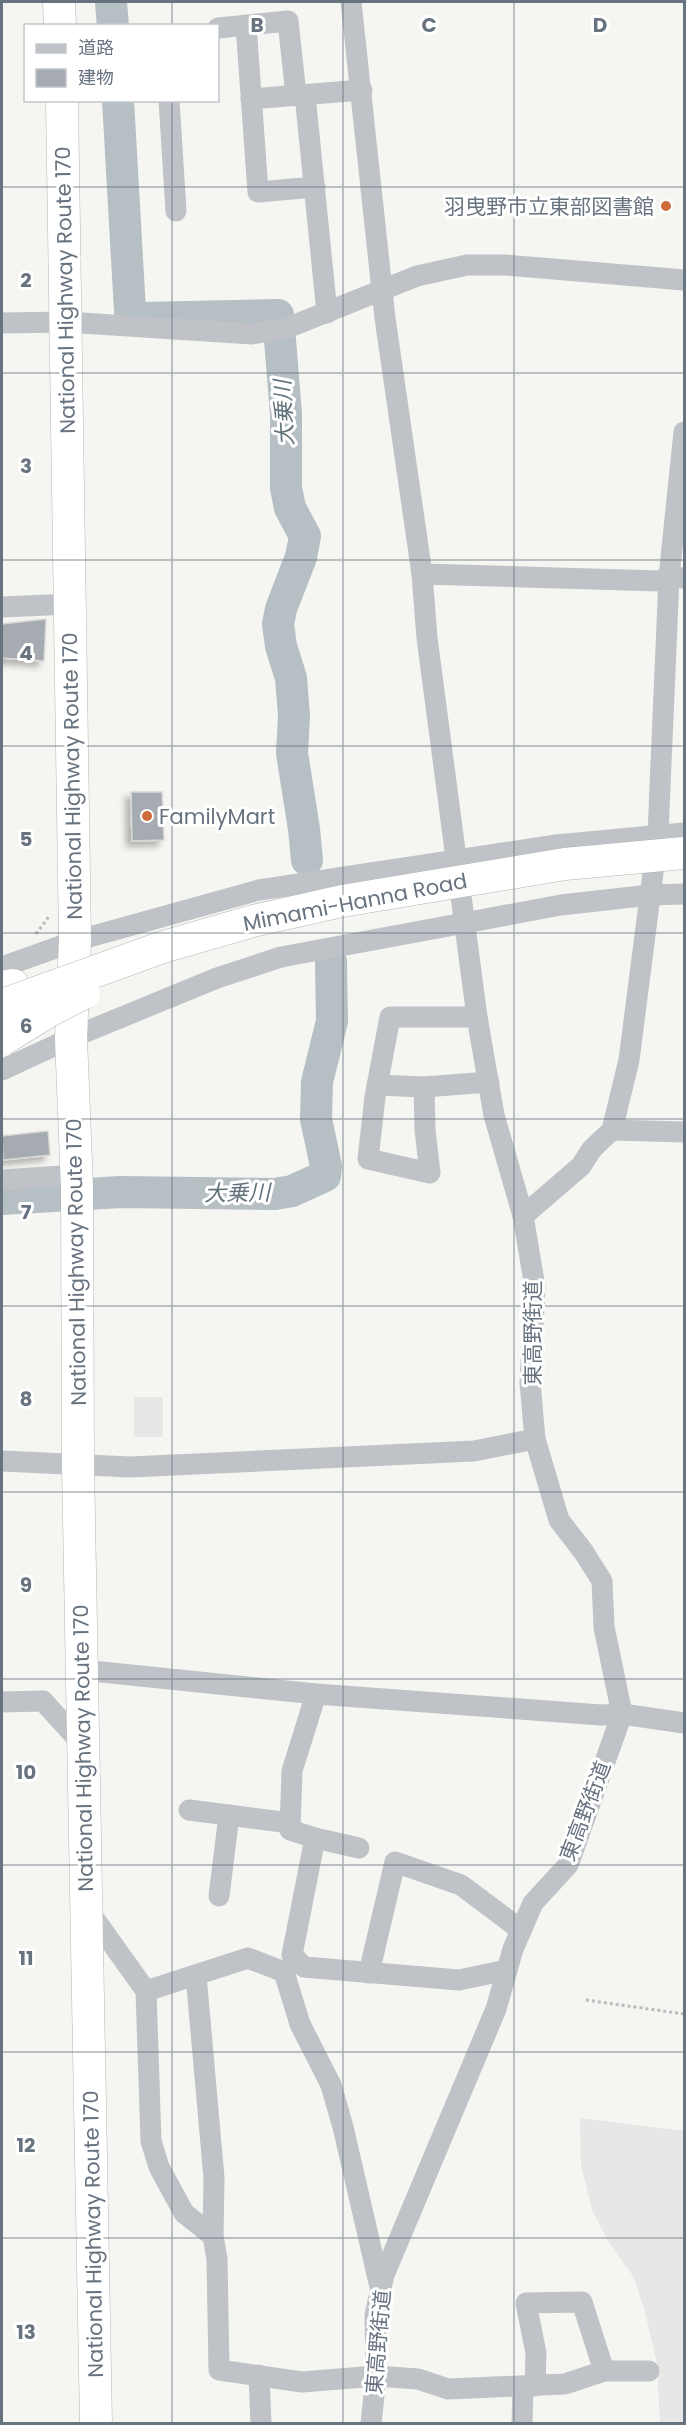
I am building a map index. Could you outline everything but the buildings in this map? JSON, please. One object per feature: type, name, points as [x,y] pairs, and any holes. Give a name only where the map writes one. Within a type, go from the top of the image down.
[{"type":"highway","points":[[59,2],[60,24]]},
{"type":"highway","name":"National Highway Route 170","points":[[62,102],[75,941],[71,1038],[77,1189],[78,1465],[96,2424]]},
{"type":"highway","name":"Mimami-Hanna Road","points":[[4,987],[161,930],[302,896],[560,852],[671,838]]},
{"type":"highway","name":"Mimami-Hanna Road","points":[[4,987],[164,947],[253,921],[342,901],[565,864],[684,854]]},
{"type":"highway","points":[[2,1040],[77,996],[122,977],[342,901]]},
{"type":"street","name":"東高野街道","points":[[351,2],[384,290],[385,318],[422,574],[427,638],[477,1017],[494,1115],[523,1216],[535,1287],[530,1382],[535,1439],[559,1520],[602,1581],[604,1627],[621,1714],[568,1864],[533,1903],[507,1970],[496,2009],[384,2275],[375,2315],[376,2376],[371,2424]]},
{"type":"street","points":[[219,28],[288,21],[315,187],[327,314]]},
{"type":"street","points":[[246,25],[258,192],[315,187]]},
{"type":"street","points":[[251,99],[362,90]]},
{"type":"street","points":[[169,102],[176,211]]},
{"type":"street","points":[[2,323],[66,322],[252,334],[279,330],[327,314],[417,276],[467,265],[505,265],[684,280]]},
{"type":"street","points":[[523,1216],[582,1166],[592,1149],[612,1130],[629,1060],[650,895],[671,838],[676,578],[684,432]]},
{"type":"street","points":[[422,574],[658,581],[676,578]]},
{"type":"street","points":[[2,607],[70,604]]},
{"type":"street","points":[[4,987],[75,941],[259,890],[556,845],[671,838],[684,832]]},
{"type":"street","points":[[2,1070],[71,1038],[217,978],[281,957],[561,904],[684,894]]},
{"type":"street","points":[[424,1088],[425,1130],[430,1173],[368,1159],[377,1085],[390,1017],[477,1017]]},
{"type":"street","points":[[377,1085],[424,1088],[489,1082]]},
{"type":"street","points":[[612,1130],[684,1132]]},
{"type":"street","points":[[2,1180],[77,1189]]},
{"type":"street","points":[[2,1461],[130,1467],[474,1451],[535,1439]]},
{"type":"street","points":[[82,1670],[315,1694],[601,1715],[621,1714],[684,1723]]},
{"type":"street","points":[[315,1694],[292,1771],[290,1830],[359,1848]]},
{"type":"street","points":[[2,1702],[43,1701],[83,1744]]},
{"type":"street","points":[[189,1810],[290,1823]]},
{"type":"street","points":[[219,1896],[229,1815]]},
{"type":"street","points":[[315,1838],[292,1955],[304,1967],[459,1980],[507,1970]]},
{"type":"street","points":[[369,1973],[395,1862],[461,1885],[521,1930]]},
{"type":"street","points":[[86,1907],[146,1991],[151,2141],[159,2167],[184,2213],[213,2236]]},
{"type":"street","points":[[146,1991],[248,1958],[284,1972],[300,2024],[331,2085],[381,2290]]},
{"type":"street","points":[[196,1975],[213,2178],[213,2236],[217,2259],[219,2370],[302,2382],[376,2376],[418,2379],[448,2389],[565,2384],[604,2371],[649,2371]]},
{"type":"street","points":[[522,2424],[536,2353],[526,2303],[582,2302],[604,2371]]},
{"type":"street","points":[[259,2375],[261,2424]]},
{"type":"path","points":[[34,936],[55,908],[74,901]]},
{"type":"path","points":[[586,2000],[684,2014]]},
{"type":"shaded area","points":[[134,1397],[163,1397],[163,1437],[134,1437]]},
{"type":"shaded area","points":[[580,2118],[684,2131],[684,2423],[660,2423],[657,2363],[644,2308],[633,2276],[608,2241],[593,2212],[581,2166]]},
{"type":"waterway","name":"大乗川","points":[[111,2],[113,24]]},
{"type":"waterway","name":"大乗川","points":[[118,102],[130,311],[142,318],[278,315],[286,414],[286,488],[290,508],[305,536],[301,557],[281,609],[278,624],[281,646],[291,678],[294,716],[292,753],[307,860]]},
{"type":"waterway","name":"大乗川","points":[[2,1199],[121,1192],[275,1194],[292,1191],[325,1176],[326,1166],[316,1119],[317,1082],[332,1021],[331,962]]},
{"type":"place","name":"羽曳野市立東部図書館","points":[[666,206]]},
{"type":"place","name":"FamilyMart","points":[[147,816]]}]
